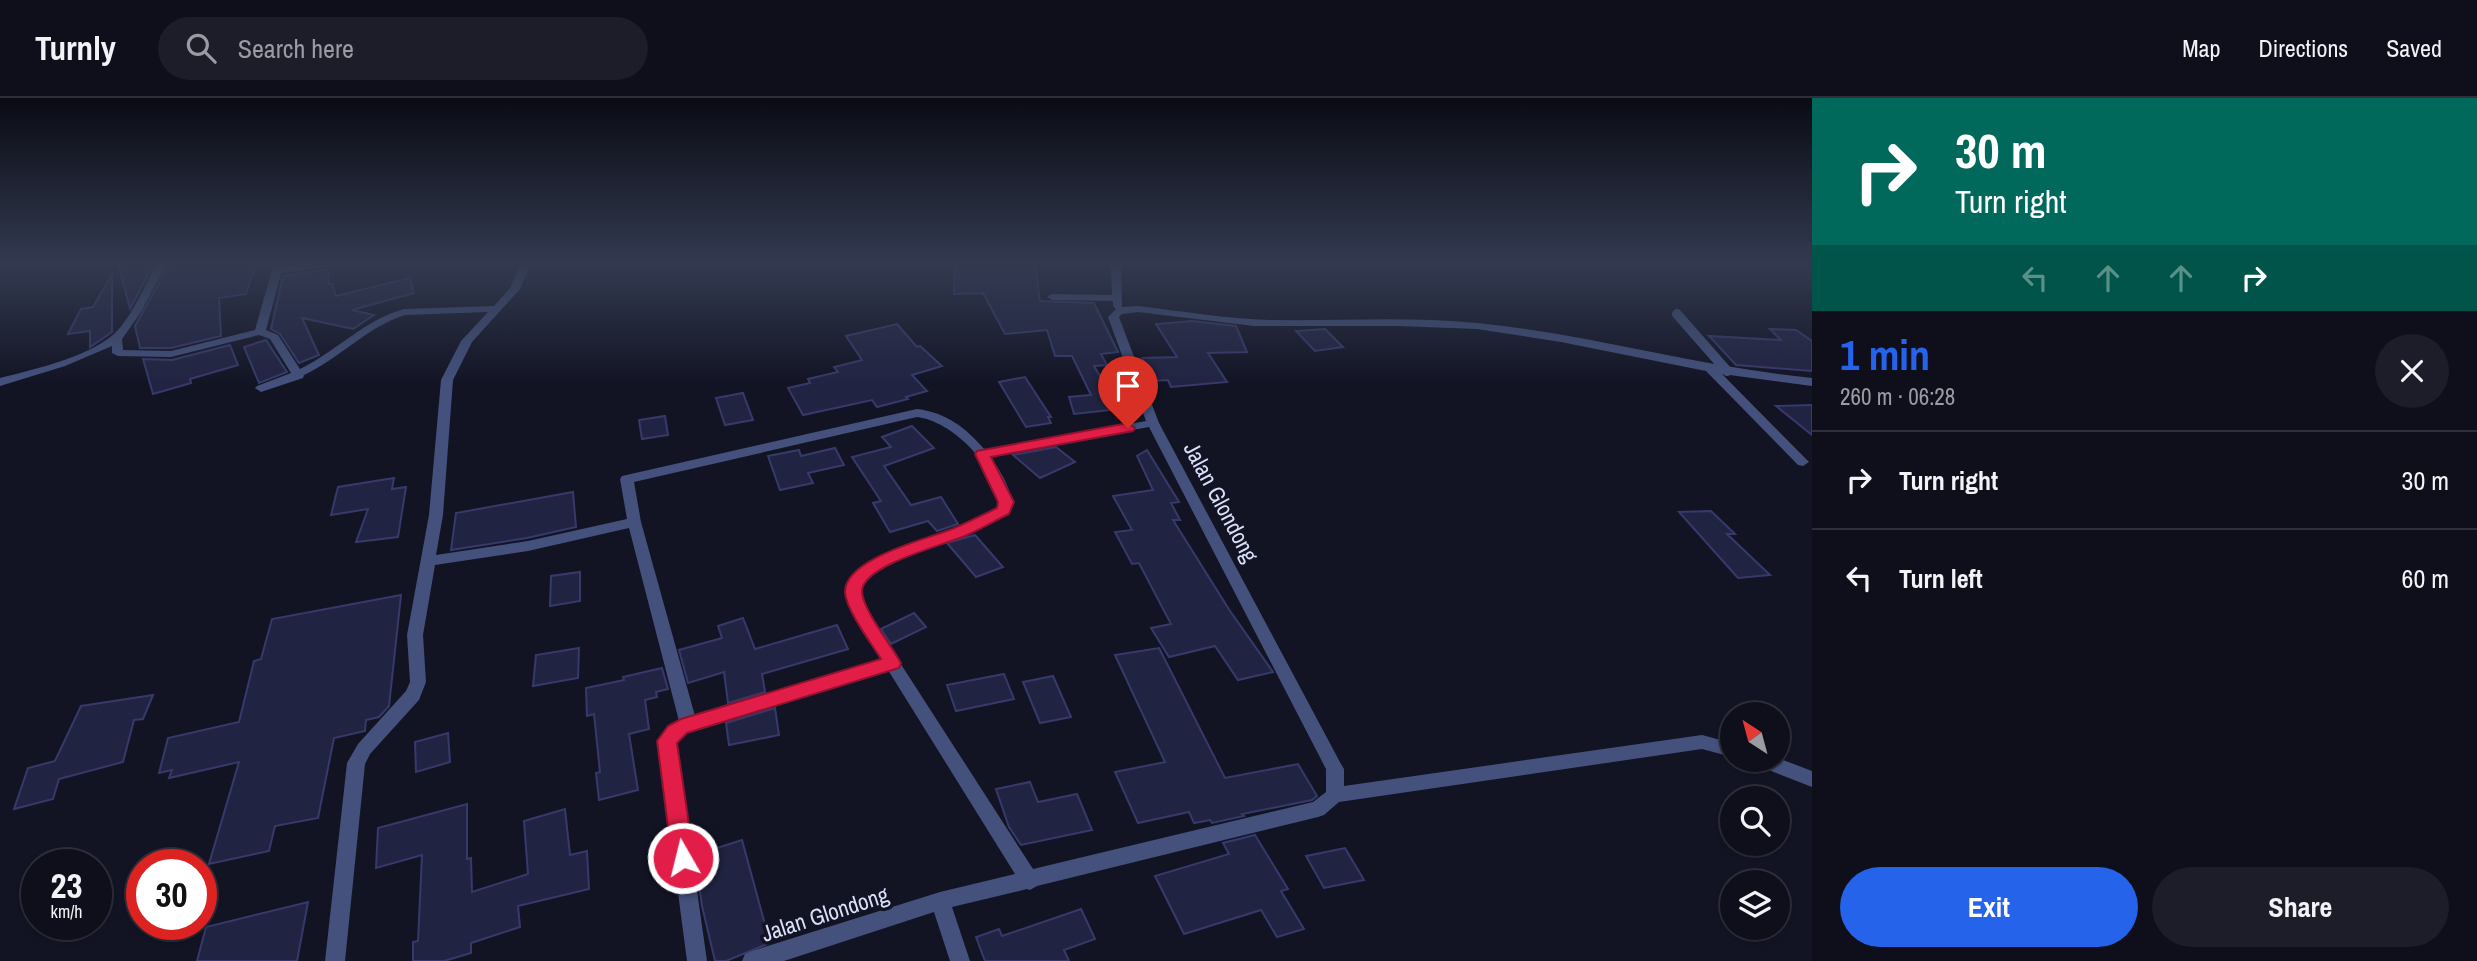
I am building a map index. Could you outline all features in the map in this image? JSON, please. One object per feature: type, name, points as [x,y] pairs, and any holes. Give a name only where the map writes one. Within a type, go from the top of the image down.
[{"type":"street","points":[[0,382],[56,366],[116,338],[139,303]]},
{"type":"street","points":[[260,332],[268,303]]},
{"type":"street","points":[[335,961],[356,763],[413,695],[418,682],[415,635],[437,508],[447,380],[467,341],[501,303]]},
{"type":"street","points":[[1111,303],[1138,309],[1268,323],[1343,321],[1474,326],[1545,334],[1727,371],[1812,382]]},
{"type":"street","name":"Jalan Glondong","points":[[752,961],[940,901],[1318,809],[1335,795],[1335,769],[1153,423],[1113,317],[1118,304]]},
{"type":"street","points":[[261,388],[299,376],[335,354],[366,328],[390,316],[404,312],[495,309]]},
{"type":"street","points":[[116,338],[118,352],[167,355],[260,332],[274,337],[299,376]]},
{"type":"street","points":[[1709,367],[1803,462]]},
{"type":"street","points":[[689,725],[634,522],[627,480],[904,415],[929,414],[941,417],[957,427],[982,454],[1003,492],[1006,502],[1003,511],[959,532],[889,557],[860,577],[853,590],[857,604],[892,663],[1030,881]]},
{"type":"street","points":[[982,454],[1153,423]]},
{"type":"street","points":[[428,561],[528,546],[634,522]]},
{"type":"street","points":[[697,961],[667,741],[681,727],[892,663]]},
{"type":"street","points":[[1335,795],[1702,743],[1720,747]]},
{"type":"street","points":[[1790,771],[1812,779]]},
{"type":"street","points":[[940,901],[960,961]]},
{"type":"lane","points":[[1677,314],[1727,371]]},
{"type":"building","points":[[95,303],[112,303],[112,332],[90,347],[90,331],[68,334],[81,309],[93,307]]},
{"type":"building","points":[[148,303],[219,303],[221,336],[171,348],[140,348],[135,326]]},
{"type":"building","points":[[277,303],[377,303],[352,310],[374,315],[353,329],[302,318],[319,355],[299,363],[280,334],[271,329]]},
{"type":"building","points":[[989,303],[1094,303],[1118,352],[1101,354],[1107,365],[1094,366],[1120,409],[1074,414],[1069,397],[1091,395],[1072,356],[1055,356],[1047,330],[1005,334]]},
{"type":"building","points":[[1192,321],[1236,326],[1247,352],[1208,353],[1227,382],[1171,387],[1168,380],[1153,381],[1142,358],[1177,357],[1156,324]]},
{"type":"building","points":[[897,324],[917,347],[920,346],[942,366],[912,375],[927,391],[877,407],[872,400],[803,415],[788,388],[810,383],[808,379],[838,372],[834,367],[862,360],[846,336]]},
{"type":"building","points":[[1325,329],[1343,347],[1315,351],[1296,331]]},
{"type":"building","points":[[1770,329],[1796,330],[1812,341],[1812,371],[1736,365],[1709,336],[1781,340]]},
{"type":"building","points":[[266,340],[287,372],[259,383],[244,347]]},
{"type":"building","points":[[230,345],[238,365],[190,379],[191,383],[153,394],[143,359],[172,360]]},
{"type":"building","points":[[1025,377],[1051,417],[1048,417],[1051,423],[1026,427],[999,382]]},
{"type":"building","points":[[743,393],[753,420],[725,425],[716,398]]},
{"type":"building","points":[[1812,405],[1812,435],[1776,406]]},
{"type":"building","points":[[665,416],[668,435],[642,439],[639,420]]},
{"type":"building","points":[[912,426],[934,448],[884,466],[911,505],[941,497],[958,524],[937,531],[928,521],[890,532],[873,503],[881,501],[852,457],[891,447],[882,437]]},
{"type":"building","points":[[1056,447],[1075,462],[1040,478],[1013,455]]},
{"type":"building","points":[[835,448],[844,465],[808,473],[813,483],[780,490],[768,456],[799,450],[801,456]]},
{"type":"building","points":[[1147,450],[1179,502],[1171,503],[1180,520],[1173,520],[1230,611],[1273,672],[1238,680],[1215,646],[1169,657],[1151,628],[1171,624],[1139,563],[1132,564],[1115,532],[1132,530],[1113,496],[1153,490],[1137,456]]},
{"type":"building","points":[[394,478],[392,489],[406,487],[398,537],[356,542],[368,509],[331,515],[338,487]]},
{"type":"building","points":[[573,492],[576,527],[451,550],[456,513]]},
{"type":"building","points":[[1711,511],[1735,534],[1727,534],[1770,575],[1738,578],[1679,512]]},
{"type":"building","points":[[975,535],[1003,567],[976,577],[947,543]]},
{"type":"building","points":[[580,572],[580,601],[550,606],[551,576]]},
{"type":"building","points":[[401,595],[389,706],[379,717],[366,720],[365,731],[334,738],[318,818],[275,826],[269,851],[217,862],[217,849],[213,849],[239,762],[169,778],[172,770],[159,773],[168,738],[239,722],[254,661],[261,659],[272,619]]},
{"type":"building","points":[[914,613],[926,627],[891,644],[881,629]]},
{"type":"building","points":[[743,618],[755,649],[837,625],[848,649],[762,674],[765,692],[728,703],[724,672],[688,683],[679,650],[722,638],[718,626]]},
{"type":"building","points":[[579,648],[578,678],[533,686],[536,655]]},
{"type":"building","points":[[1159,648],[1225,778],[1298,764],[1317,796],[1312,800],[1212,823],[1210,820],[1194,823],[1189,812],[1138,823],[1115,772],[1165,762],[1115,655]]},
{"type":"building","points":[[662,668],[668,689],[656,692],[657,697],[645,700],[649,729],[629,734],[638,790],[599,800],[596,773],[600,772],[594,714],[587,716],[586,688]]},
{"type":"building","points":[[1004,674],[1014,699],[956,711],[947,685]]},
{"type":"building","points":[[1053,676],[1071,717],[1040,723],[1023,682]]},
{"type":"building","points":[[153,695],[143,719],[134,720],[123,762],[59,779],[53,799],[14,809],[28,768],[55,761],[81,706]]},
{"type":"building","points":[[775,708],[779,735],[729,745],[726,723]]},
{"type":"building","points":[[448,733],[450,762],[416,772],[415,742]]},
{"type":"building","points":[[1030,782],[1038,802],[1077,794],[1092,830],[1021,845],[1009,827],[996,789]]},
{"type":"building","points":[[467,804],[467,859],[471,858],[472,892],[528,874],[524,821],[565,809],[570,855],[587,851],[589,889],[518,906],[520,927],[471,943],[471,953],[444,961],[413,961],[413,942],[418,941],[422,855],[376,868],[378,828]]},
{"type":"building","points":[[1255,835],[1288,889],[1281,891],[1304,929],[1277,937],[1261,910],[1184,934],[1155,876],[1229,854],[1223,843]]},
{"type":"building","points":[[742,840],[770,943],[726,961],[715,961],[702,906],[695,855]]},
{"type":"building","points":[[1345,848],[1364,880],[1324,888],[1306,856]]},
{"type":"building","points":[[308,902],[297,961],[197,961],[203,940],[217,940],[217,924]]},
{"type":"building","points":[[1081,909],[1095,939],[1064,950],[1069,961],[985,961],[976,937],[999,929],[1002,936]]},
{"type":"route","points":[[683,858],[667,741],[675,731],[892,663],[869,627],[853,590],[860,577],[872,566],[889,557],[984,522],[1003,511],[1006,502],[1003,492],[982,454],[1128,428]]}]
